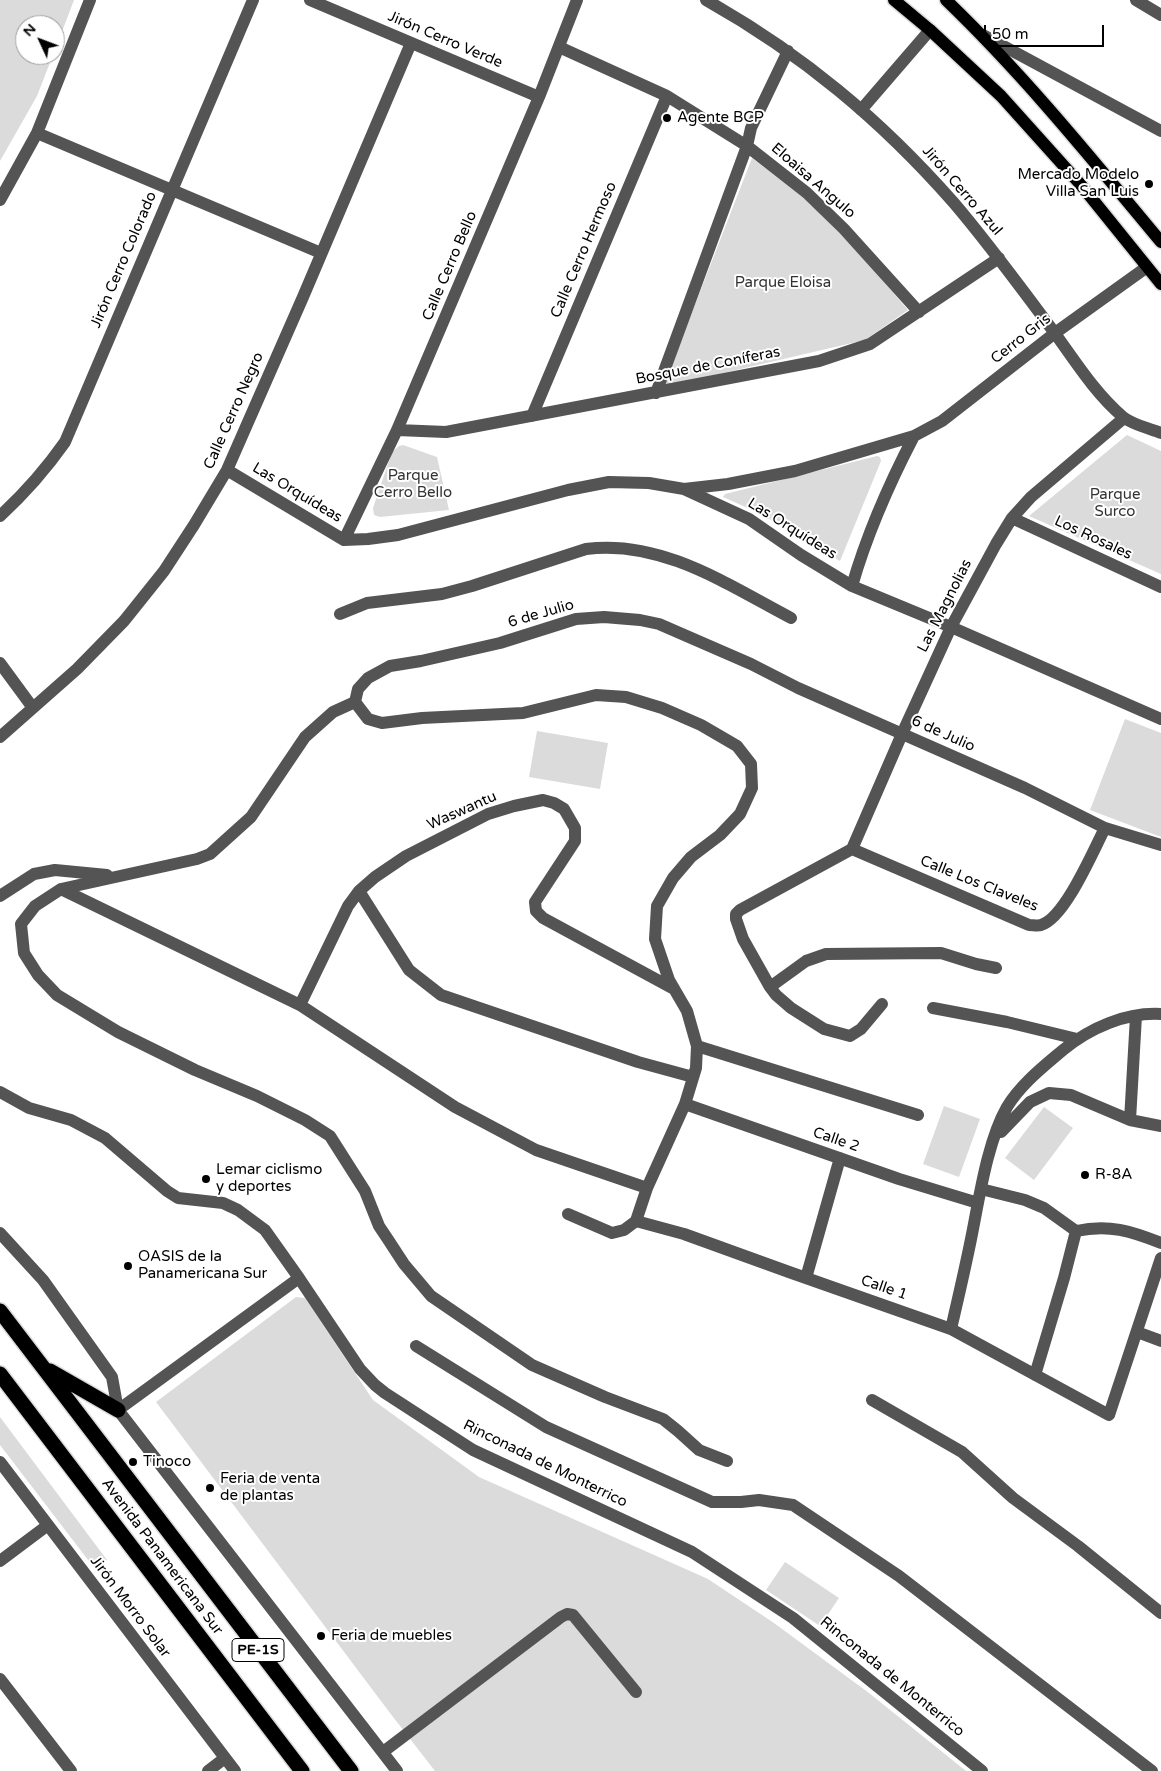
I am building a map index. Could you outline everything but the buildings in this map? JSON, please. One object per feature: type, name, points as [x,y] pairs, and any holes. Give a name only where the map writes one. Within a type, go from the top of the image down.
[{"type":"highway","name":"PE-1S","points":[[0,1311],[44,1368]]},
{"type":"highway","points":[[44,1368],[118,1410]]},
{"type":"highway","name":"Avenida Panamericana Sur","points":[[44,1368],[350,1771]]},
{"type":"highway","name":"Avenida Panamericana Sur","points":[[0,1374],[302,1771]]},
{"type":"main road","points":[[894,0],[930,30],[1001,96],[1081,185],[1161,284]]},
{"type":"main road","points":[[946,0],[982,34],[1021,76],[1161,242]]},
{"type":"street","points":[[0,200],[37,133],[90,0]]},
{"type":"street","name":"Jirón Cerro Colorado","points":[[0,516],[20,498],[46,469],[66,442],[253,0]]},
{"type":"street","name":"Jirón Cerro Verde","points":[[310,0],[539,98]]},
{"type":"street","name":"Calle Cerro Bello","points":[[344,540],[398,430],[539,98],[578,0]]},
{"type":"street","name":"Jirón Cerro Azul","points":[[706,0],[752,27],[831,83],[894,140],[926,173],[999,258],[1088,379],[1124,418],[1161,433]]},
{"type":"street","points":[[1136,0],[1161,15]]},
{"type":"street","points":[[861,110],[930,30]]},
{"type":"street","points":[[982,34],[1161,131]]},
{"type":"street","name":"Calle Cerro Negro","points":[[0,737],[77,669],[124,621],[164,571],[227,470],[410,43]]},
{"type":"street","name":"Eloaisa Angulo","points":[[559,47],[667,96],[747,146],[844,228],[919,312]]},
{"type":"street","points":[[656,393],[747,146],[751,128],[788,51]]},
{"type":"street","name":"Calle Cerro Hermoso","points":[[532,416],[667,96]]},
{"type":"street","points":[[37,133],[321,253]]},
{"type":"street","name":"Bosque de Coníferas","points":[[398,430],[446,432],[819,361],[870,344],[999,258]]},
{"type":"street","name":"Cerro Gris","points":[[684,489],[728,484],[794,471],[914,436],[942,421],[1055,333],[1147,267]]},
{"type":"street","name":"Las Magnolias","points":[[852,849],[951,627],[1012,518],[1031,497],[1124,418]]},
{"type":"street","points":[[852,586],[861,553],[894,476],[914,436]]},
{"type":"street","name":"Las Orquídeas","points":[[227,470],[344,540],[398,535],[560,492],[609,482],[649,483],[684,489],[749,520],[852,586],[1161,719]]},
{"type":"street","name":"Los Rosales","points":[[1012,518],[1161,587]]},
{"type":"street","points":[[340,614],[367,604],[442,594],[586,549],[604,546],[627,548],[661,555],[716,578],[791,618]]},
{"type":"street","name":"6 de Julio","points":[[355,702],[358,689],[368,678],[390,666],[500,643],[576,619],[604,617],[640,620],[668,628],[1025,788],[1105,828],[1161,846]]},
{"type":"street","points":[[0,664],[33,708]]},
{"type":"street","points":[[568,1214],[612,1233],[624,1230],[636,1221],[647,1188],[685,1104],[696,1068],[697,1046],[687,1010],[669,980],[655,939],[657,906],[673,878],[691,857],[720,836],[740,814],[752,788],[751,764],[737,746],[702,725],[662,708],[626,697],[596,695],[523,713],[382,722],[368,719],[355,702],[332,712],[305,736],[251,817],[210,854],[197,859],[61,889],[35,906],[21,924],[24,953],[38,975],[57,995],[118,1032],[195,1070],[257,1096],[305,1120],[330,1136],[364,1191],[379,1226],[404,1264],[431,1296],[532,1365],[605,1397],[663,1419],[699,1450],[727,1461]]},
{"type":"street","name":"Waswantu","points":[[300,1005],[348,906],[359,891],[375,876],[406,856],[488,814],[543,800],[554,803],[564,809],[575,828],[575,842],[535,902],[536,910],[543,918],[674,990]]},
{"type":"street","name":"Calle Los Claveles","points":[[852,849],[1029,925],[1040,925],[1053,918],[1064,906],[1105,828]]},
{"type":"street","points":[[852,849],[740,910],[736,914],[736,919],[743,939],[770,987],[791,1008],[824,1029],[850,1036],[861,1029],[882,1004]]},
{"type":"street","points":[[0,896],[34,874],[56,870],[117,876]]},
{"type":"street","points":[[61,889],[300,1005],[455,1107],[536,1150],[647,1188]]},
{"type":"street","points":[[359,891],[386,930],[409,970],[441,995],[638,1062],[693,1076]]},
{"type":"street","points":[[770,987],[806,961],[826,954],[941,953],[996,968]]},
{"type":"street","points":[[933,1008],[1007,1022],[1077,1039]]},
{"type":"street","points":[[951,1329],[981,1189],[994,1139],[1007,1107],[1025,1083],[1077,1039],[1118,1019],[1146,1013],[1161,1014]]},
{"type":"street","points":[[1130,1120],[1136,1016]]},
{"type":"street","points":[[697,1046],[918,1115]]},
{"type":"street","name":"Rinconada de Monterrico","points":[[0,1092],[29,1108],[72,1120],[105,1138],[167,1191],[178,1198],[223,1203],[238,1210],[265,1230],[360,1369],[385,1393],[473,1450],[692,1552],[793,1618],[982,1771]]},
{"type":"street","points":[[994,1139],[1030,1102],[1049,1093],[1071,1095],[1130,1120],[1161,1126]]},
{"type":"street","name":"Calle 2","points":[[685,1104],[899,1179],[978,1202]]},
{"type":"street","points":[[806,1278],[840,1158]]},
{"type":"street","points":[[981,1189],[1025,1200],[1044,1208],[1076,1232]]},
{"type":"street","name":"Calle 1","points":[[636,1221],[684,1234],[951,1329],[1109,1415],[1138,1332]]},
{"type":"street","points":[[1076,1232],[1088,1229],[1109,1228],[1126,1230],[1161,1243]]},
{"type":"street","points":[[1035,1375],[1076,1232]]},
{"type":"street","points":[[0,1233],[43,1280],[112,1377],[118,1410],[397,1771]]},
{"type":"street","points":[[1161,1258],[1138,1332],[1161,1341]]},
{"type":"street","points":[[118,1410],[299,1278]]},
{"type":"street","points":[[416,1346],[546,1427],[712,1502],[759,1500],[793,1505],[898,1576],[1152,1771]]},
{"type":"street","points":[[872,1400],[962,1452],[1013,1498],[1078,1546],[1161,1613]]},
{"type":"street","name":"Jirón Morro Solar","points":[[0,1462],[235,1771]]},
{"type":"street","points":[[0,1561],[48,1525]]},
{"type":"street","points":[[383,1752],[567,1614],[573,1615],[636,1692]]},
{"type":"street","points":[[0,1679],[71,1771]]},
{"type":"street","points":[[208,1771],[225,1758]]},
{"type":"green space","points":[[0,0],[74,0],[65,24],[65,15],[15,15],[15,65],[49,65],[37,96],[0,161]]},
{"type":"green space","name":"Parque Eloisa","points":[[752,158],[809,202],[859,253],[908,310],[865,340],[663,387]]},
{"type":"green space","name":"Parque Surco","points":[[1127,435],[1161,451],[1161,574],[1029,516]]},
{"type":"green space","name":"Parque Cerro Bello","points":[[403,445],[437,457],[449,510],[380,517],[374,515],[373,508],[392,452]]},
{"type":"green space","points":[[877,456],[880,457],[881,461],[840,561],[761,514],[723,497],[725,494]]},
{"type":"green space","points":[[1125,719],[1161,733],[1161,837],[1090,810]]},
{"type":"green space","points":[[537,731],[608,743],[600,789],[529,777]]},
{"type":"green space","points":[[944,1106],[980,1119],[959,1177],[923,1164]]},
{"type":"green space","points":[[1044,1107],[1073,1128],[1034,1180],[1005,1158]]},
{"type":"green space","points":[[296,1297],[305,1298],[373,1400],[479,1477],[708,1579],[774,1623],[869,1693],[966,1771],[435,1771],[156,1402]]},
{"type":"green space","points":[[0,1417],[107,1560],[95,1569],[0,1445]]},
{"type":"green space","points":[[785,1562],[839,1598],[820,1626],[766,1590]]},
{"type":"place","name":"Agente BCP","points":[[667,118]]},
{"type":"place","name":"Mercado Modelo Villa San Luis","points":[[1149,184]]},
{"type":"place","name":"R-8A","points":[[1085,1175]]},
{"type":"place","name":"Lemar ciclismo y deportes","points":[[206,1179]]},
{"type":"place","name":"OASIS de la Panamericana Sur","points":[[128,1266]]},
{"type":"place","name":"Tinoco","points":[[133,1462]]},
{"type":"place","name":"Feria de venta de plantas","points":[[210,1488]]},
{"type":"place","name":"Feria de muebles","points":[[321,1636]]}]
